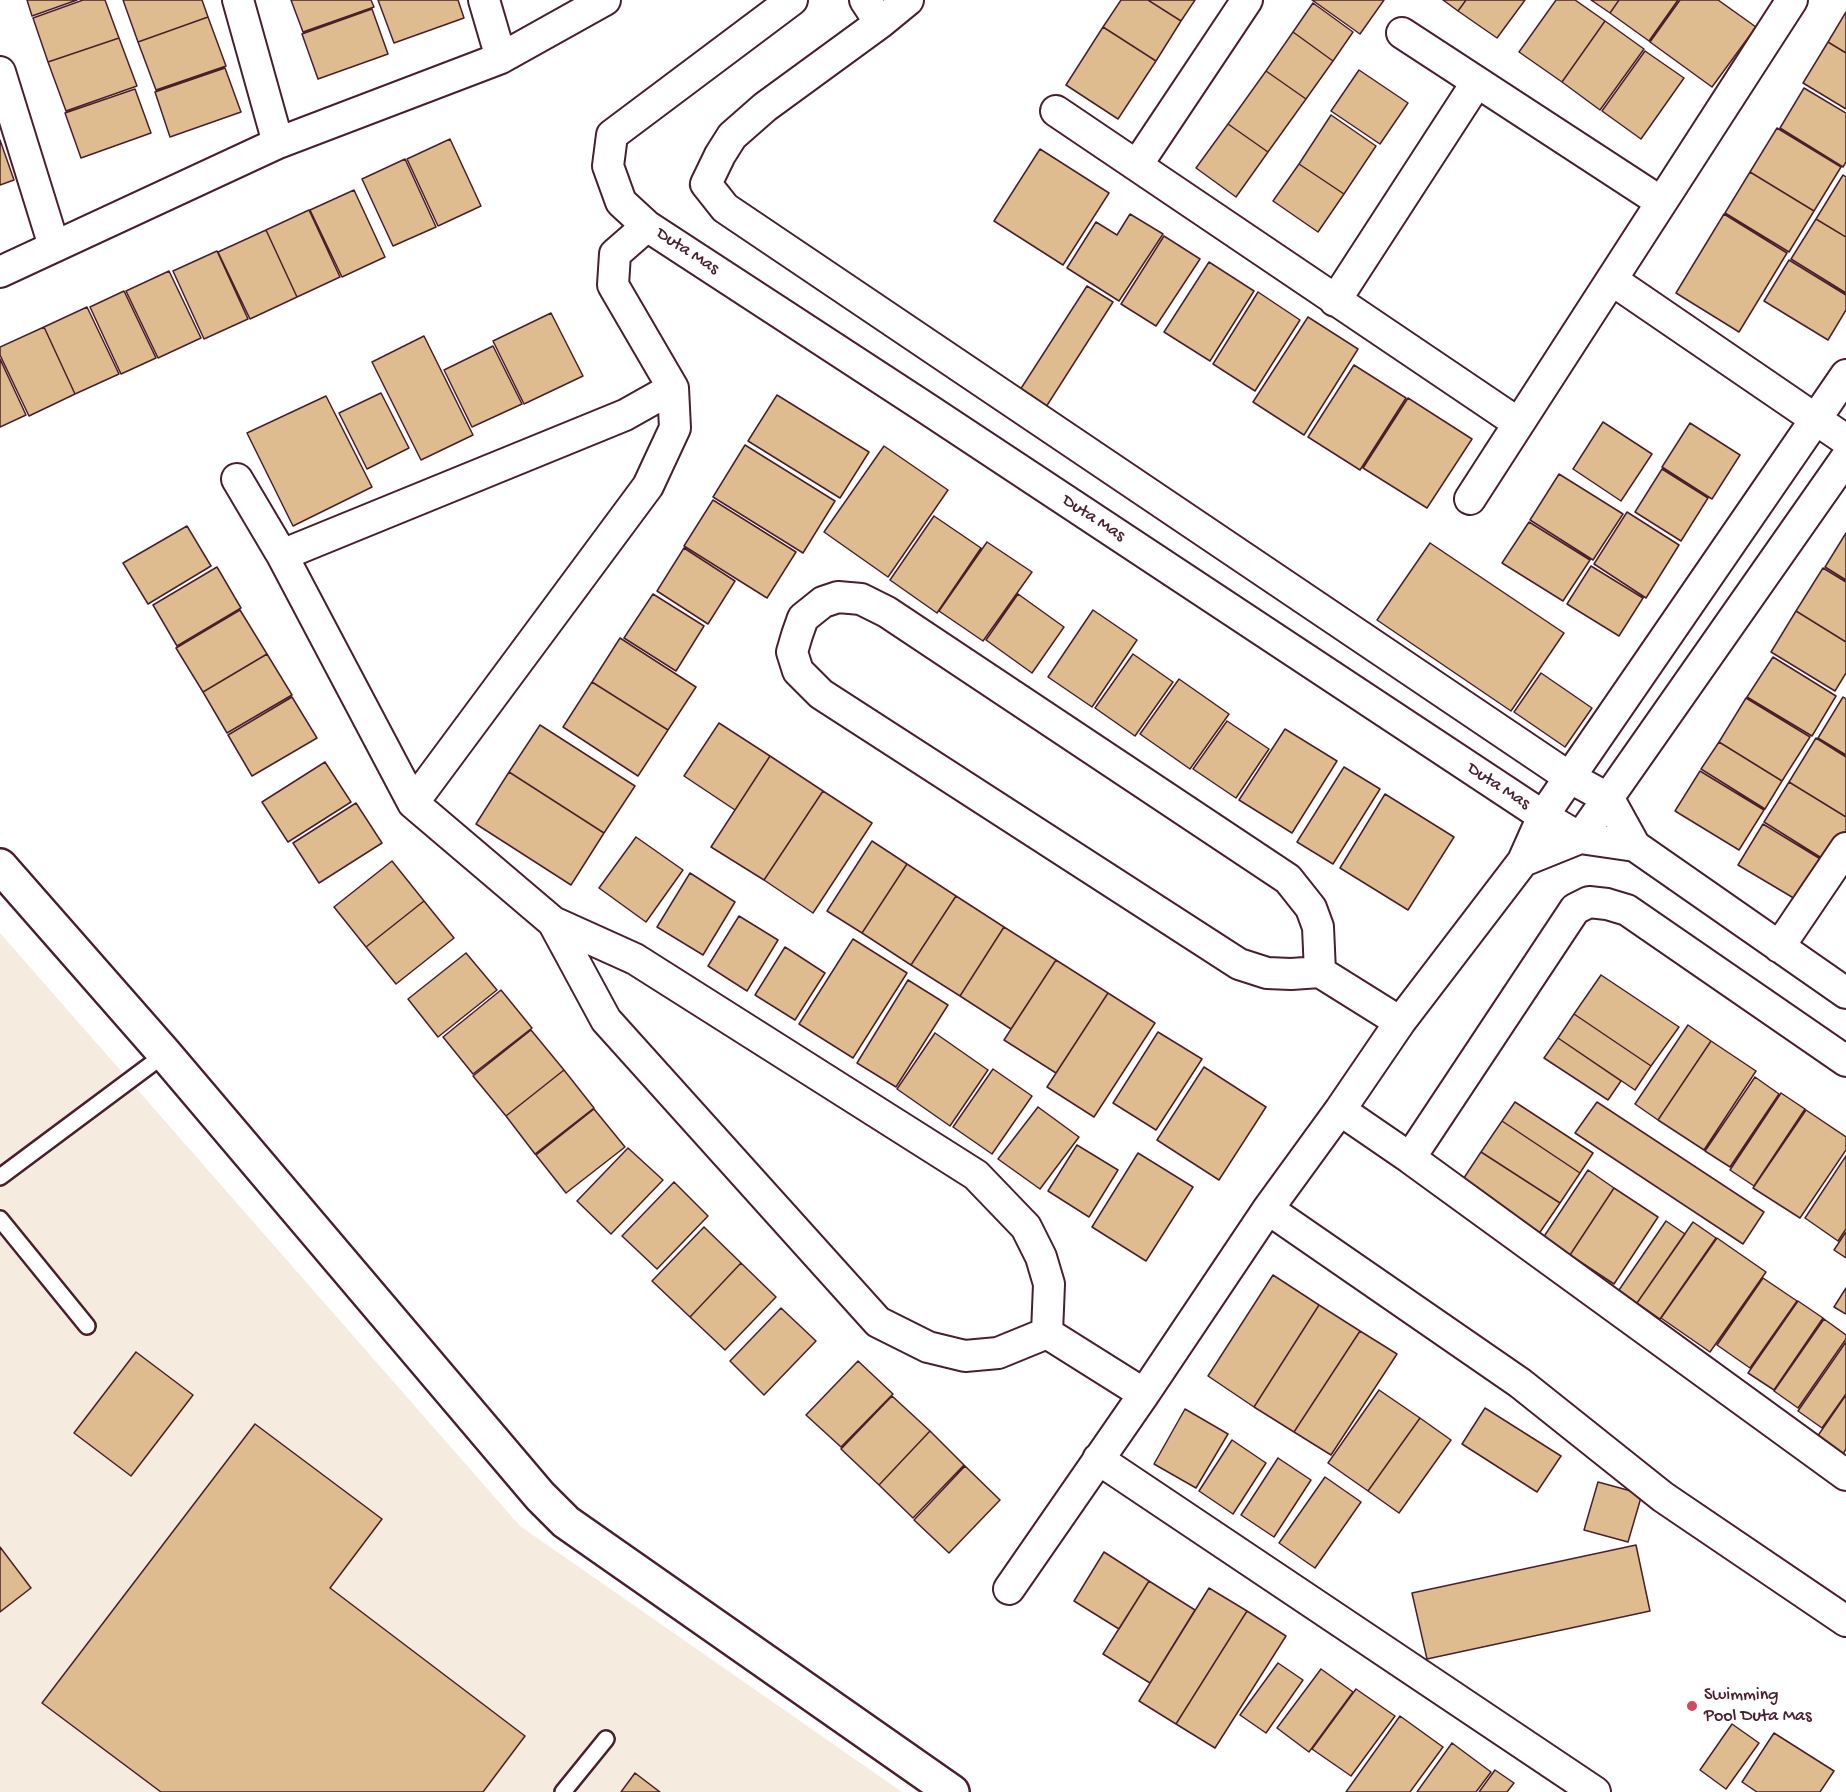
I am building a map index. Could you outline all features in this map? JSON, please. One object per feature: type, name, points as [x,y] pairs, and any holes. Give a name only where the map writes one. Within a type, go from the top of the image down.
[{"type":"street","points":[[238,0],[278,143]]},
{"type":"street","points":[[484,0],[501,58]]},
{"type":"street","points":[[0,272],[278,143],[501,58],[606,0]]},
{"type":"street","name":"Duta Mas","points":[[792,0],[612,135],[608,166],[621,202],[647,226],[1543,816],[1580,838],[1635,846]]},
{"type":"street","points":[[908,0],[873,12],[732,136],[706,184],[725,208],[1569,777],[1609,799],[1635,846],[1846,993]]},
{"type":"street","points":[[1137,165],[1247,0]]},
{"type":"street","points":[[1470,499],[1612,280],[1787,2]]},
{"type":"street","points":[[1402,33],[1661,202]]},
{"type":"street","points":[[0,72],[54,246]]},
{"type":"street","points":[[1335,301],[1477,82]]},
{"type":"street","points":[[1056,111],[1518,423]]},
{"type":"street","points":[[413,803],[648,486],[675,428],[673,388],[613,285],[615,254],[647,226]]},
{"type":"street","points":[[1612,280],[1846,440]]},
{"type":"street","points":[[1009,1589],[1268,1209],[1400,1022],[1523,861],[1543,816],[1846,375]]},
{"type":"street","points":[[282,555],[625,415],[673,388]]},
{"type":"street","points":[[1523,861],[1580,838],[1846,458]]},
{"type":"street","points":[[237,479],[282,555],[413,803],[553,922],[635,959],[976,1175],[1026,1227],[1041,1257],[1049,1284],[1047,1333]]},
{"type":"street","points":[[1320,972],[1318,927],[1311,908],[1288,879],[886,612],[861,599],[838,597],[823,602],[803,618],[792,652],[798,671],[821,694],[1239,964],[1267,972],[1291,974],[1320,972],[1400,1022]]},
{"type":"street","points":[[1779,947],[1846,848]]},
{"type":"street","points":[[0,866],[165,1054],[540,1496],[566,1522],[952,1792]]},
{"type":"street","points":[[1410,1158],[1575,909],[1589,902],[1627,910],[1846,1061]]},
{"type":"street","points":[[553,922],[606,1020],[878,1322],[928,1347],[965,1356],[998,1353],[1047,1333]]},
{"type":"street","points":[[1340,1110],[1410,1158],[1846,1475]]},
{"type":"street","points":[[1268,1209],[1520,1383],[1663,1497],[1846,1622]]},
{"type":"street","points":[[1047,1333],[1144,1394]]},
{"type":"street","points":[[1098,1459],[1595,1792]]},
{"type":"lane","points":[[0,1177],[165,1054]]},
{"type":"lane","points":[[0,1219],[87,1326]]},
{"type":"lane","points":[[563,1792],[606,1739]]},
{"type":"shaded area","points":[[0,933],[520,1526],[902,1792],[0,1792]]},
{"type":"building","points":[[27,0],[77,0],[32,16]]},
{"type":"building","points":[[83,0],[105,0],[119,38],[48,62],[33,18]]},
{"type":"building","points":[[123,0],[202,0],[208,17],[138,42]]},
{"type":"building","points":[[291,0],[371,0],[374,7],[303,32]]},
{"type":"building","points":[[378,0],[458,0],[464,18],[394,43]]},
{"type":"building","points":[[1121,0],[1148,0],[1181,21],[1156,61],[1103,27]]},
{"type":"building","points":[[1148,0],[1195,0],[1181,21]]},
{"type":"building","points":[[1312,0],[1384,0],[1360,34]]},
{"type":"building","points":[[1443,0],[1466,0],[1458,11]]},
{"type":"building","points":[[1466,0],[1525,0],[1497,38],[1458,11]]},
{"type":"building","points":[[1556,0],[1575,0],[1605,21],[1562,82],[1519,52]]},
{"type":"building","points":[[1591,0],[1619,0],[1610,13]]},
{"type":"building","points":[[1619,0],[1678,0],[1649,41],[1610,13]]},
{"type":"building","points":[[1680,0],[1718,0],[1756,27],[1712,87],[1650,42]]},
{"type":"building","points":[[1313,3],[1353,32],[1333,61],[1293,32]]},
{"type":"building","points":[[372,9],[388,54],[318,79],[302,34]]},
{"type":"building","points":[[1846,12],[1846,53],[1828,42]]},
{"type":"building","points":[[208,17],[226,66],[156,90],[138,42]]},
{"type":"building","points":[[1605,21],[1644,49],[1600,110],[1562,82]]},
{"type":"building","points":[[1103,27],[1156,61],[1118,119],[1066,85]]},
{"type":"building","points":[[1293,32],[1333,61],[1306,99],[1266,71]]},
{"type":"building","points":[[119,38],[137,86],[66,111],[48,62]]},
{"type":"building","points":[[1828,42],[1846,53],[1846,109],[1803,83]]},
{"type":"building","points":[[1645,51],[1684,78],[1641,139],[1602,111]]},
{"type":"building","points":[[225,68],[241,112],[170,137],[155,92]]},
{"type":"building","points":[[1359,70],[1408,103],[1380,144],[1331,111]]},
{"type":"building","points":[[1266,71],[1306,99],[1268,152],[1228,124]]},
{"type":"building","points":[[1804,88],[1846,113],[1846,162],[1843,167],[1780,128]]},
{"type":"building","points":[[135,89],[151,133],[81,158],[65,113]]},
{"type":"building","points":[[1331,115],[1376,146],[1344,194],[1299,164]]},
{"type":"building","points":[[1228,124],[1268,152],[1236,197],[1196,168]]},
{"type":"building","points":[[1777,128],[1841,167],[1814,211],[1750,172]]},
{"type":"building","points":[[450,139],[481,206],[438,226],[407,159]]},
{"type":"building","points":[[0,140],[14,180],[0,185]]},
{"type":"building","points":[[1040,149],[1109,193],[1063,265],[994,221]]},
{"type":"building","points":[[405,159],[436,227],[393,246],[362,179]]},
{"type":"building","points":[[1299,164],[1344,194],[1318,232],[1273,201]]},
{"type":"building","points":[[1750,172],[1814,211],[1789,252],[1725,213]]},
{"type":"building","points":[[1843,175],[1846,177],[1846,237],[1816,219]]},
{"type":"building","points":[[354,190],[385,257],[342,277],[310,210]]},
{"type":"building","points":[[309,210],[340,277],[297,297],[266,230]]},
{"type":"building","points":[[1130,214],[1163,234],[1119,301],[1067,268],[1096,222],[1117,235]]},
{"type":"building","points":[[1724,214],[1787,253],[1739,332],[1676,293]]},
{"type":"building","points":[[1816,219],[1846,237],[1846,293],[1791,259]]},
{"type":"building","points":[[266,230],[297,297],[250,319],[218,252]]},
{"type":"building","points":[[1164,236],[1200,259],[1156,326],[1121,304]]},
{"type":"building","points":[[217,251],[248,319],[204,339],[173,271]]},
{"type":"building","points":[[1789,260],[1846,295],[1846,310],[1828,340],[1764,301]]},
{"type":"building","points":[[1209,262],[1254,291],[1210,361],[1164,332]]},
{"type":"building","points":[[169,271],[201,338],[158,358],[126,291]]},
{"type":"building","points":[[1087,286],[1113,302],[1046,407],[1020,390]]},
{"type":"building","points":[[124,291],[156,358],[121,374],[90,307]]},
{"type":"building","points":[[1258,292],[1300,320],[1255,391],[1213,364]]},
{"type":"building","points":[[87,307],[119,374],[75,394],[44,327]]},
{"type":"building","points":[[551,313],[583,376],[524,404],[493,341]]},
{"type":"building","points":[[1308,317],[1358,349],[1304,435],[1253,402]]},
{"type":"building","points":[[44,327],[75,394],[29,416],[0,355],[0,347]]},
{"type":"building","points":[[424,336],[473,435],[421,460],[372,362]]},
{"type":"building","points":[[493,346],[522,404],[472,427],[444,370]]},
{"type":"building","points":[[0,359],[26,415],[0,427]]},
{"type":"building","points":[[1354,365],[1406,398],[1360,470],[1308,437]]},
{"type":"building","points":[[381,393],[409,448],[367,469],[339,413]]},
{"type":"building","points":[[777,395],[869,452],[840,498],[748,441]]},
{"type":"building","points":[[326,396],[372,487],[293,526],[247,433]]},
{"type":"building","points":[[1408,398],[1472,439],[1427,508],[1363,468]]},
{"type":"building","points":[[1603,422],[1652,454],[1621,501],[1573,469]]},
{"type":"building","points":[[1690,423],[1740,455],[1712,499],[1662,467]]},
{"type":"building","points":[[745,445],[835,501],[803,553],[713,497]]},
{"type":"building","points":[[884,446],[948,490],[888,577],[824,532]]},
{"type":"building","points":[[1662,469],[1708,498],[1681,541],[1635,512]]},
{"type":"building","points":[[1559,474],[1623,514],[1593,560],[1530,520]]},
{"type":"building","points":[[713,500],[796,552],[767,598],[684,546]]},
{"type":"building","points":[[1627,512],[1679,545],[1646,598],[1594,564]]},
{"type":"building","points":[[934,516],[981,548],[937,613],[890,580]]},
{"type":"building","points":[[1529,522],[1590,560],[1563,601],[1502,563]]},
{"type":"building","points":[[187,526],[211,566],[148,604],[123,563]]},
{"type":"building","points":[[1846,533],[1846,580],[1825,567]]},
{"type":"building","points":[[987,542],[1032,572],[983,641],[939,611]]},
{"type":"building","points":[[1430,543],[1564,633],[1511,711],[1377,620]]},
{"type":"building","points":[[684,548],[735,581],[708,624],[657,591]]},
{"type":"building","points":[[1591,566],[1643,598],[1619,636],[1567,604]]},
{"type":"building","points":[[217,567],[241,608],[177,646],[153,605]]},
{"type":"building","points":[[1823,568],[1846,582],[1846,642],[1796,611]]},
{"type":"building","points":[[653,594],[704,626],[676,671],[624,638]]},
{"type":"building","points":[[1018,594],[1064,627],[1032,673],[986,640]]},
{"type":"building","points":[[240,610],[267,654],[203,692],[176,648]]},
{"type":"building","points":[[1093,610],[1137,640],[1092,707],[1048,677]]},
{"type":"building","points":[[1796,611],[1846,642],[1846,673],[1835,691],[1771,652]]},
{"type":"building","points":[[620,638],[696,687],[668,730],[592,682]]},
{"type":"building","points":[[267,654],[292,695],[227,733],[203,692]]},
{"type":"building","points":[[1133,654],[1173,682],[1135,736],[1095,708]]},
{"type":"building","points":[[1773,657],[1836,696],[1812,736],[1747,697]]},
{"type":"building","points":[[1541,673],[1592,708],[1565,747],[1514,712]]},
{"type":"building","points":[[1179,679],[1229,714],[1190,769],[1140,734]]},
{"type":"building","points":[[592,682],[668,730],[638,776],[563,727]]},
{"type":"building","points":[[292,697],[317,738],[252,776],[228,735]]},
{"type":"building","points":[[1843,697],[1846,699],[1846,755],[1818,738]]},
{"type":"building","points":[[1746,698],[1810,737],[1782,781],[1719,742]]},
{"type":"building","points":[[1227,721],[1269,749],[1236,798],[1193,769]]},
{"type":"building","points":[[719,723],[770,756],[735,810],[684,776]]},
{"type":"building","points":[[540,725],[635,786],[604,833],[509,772]]},
{"type":"building","points":[[1285,729],[1337,761],[1292,833],[1239,800]]},
{"type":"building","points":[[1816,738],[1846,757],[1846,817],[1789,782]]},
{"type":"building","points":[[1719,742],[1782,781],[1765,809],[1701,769]]},
{"type":"building","points":[[770,756],[823,791],[764,880],[711,847]]},
{"type":"building","points":[[325,762],[351,802],[288,842],[262,802]]},
{"type":"building","points":[[1344,767],[1380,789],[1333,864],[1297,842]]},
{"type":"building","points":[[1700,771],[1764,810],[1739,850],[1675,811]]},
{"type":"building","points":[[509,772],[604,833],[571,885],[476,824]]},
{"type":"building","points":[[1789,782],[1846,817],[1846,831],[1828,862],[1764,822]]},
{"type":"building","points":[[823,791],[872,823],[813,913],[764,880]]},
{"type":"building","points":[[1385,794],[1454,837],[1408,910],[1340,868]]},
{"type":"building","points":[[356,803],[382,843],[319,883],[293,843]]},
{"type":"building","points":[[1763,824],[1827,863],[1802,903],[1738,865]]},
{"type":"building","points":[[636,837],[683,870],[646,922],[599,888]]},
{"type":"building","points":[[872,841],[907,864],[862,933],[827,911]]},
{"type":"building","points":[[392,861],[424,901],[366,947],[334,907]]},
{"type":"building","points":[[907,864],[956,896],[911,965],[862,933]]},
{"type":"building","points":[[690,873],[735,902],[703,955],[657,927]]},
{"type":"building","points":[[956,896],[1004,927],[960,996],[911,965]]},
{"type":"building","points":[[424,901],[454,938],[396,984],[366,947]]},
{"type":"building","points":[[739,916],[778,940],[747,991],[708,966]]},
{"type":"building","points":[[1004,927],[1056,960],[1011,1029],[960,996]]},
{"type":"building","points":[[853,939],[907,973],[853,1058],[799,1024]]},
{"type":"building","points":[[785,947],[825,973],[795,1020],[755,995]]},
{"type":"building","points":[[466,953],[497,990],[438,1037],[408,999]]},
{"type":"building","points":[[1056,960],[1108,993],[1056,1073],[1004,1040]]},
{"type":"building","points":[[1601,975],[1679,1027],[1651,1066],[1574,1014]]},
{"type":"building","points":[[908,980],[948,1005],[896,1087],[857,1063]]},
{"type":"building","points":[[501,990],[532,1028],[473,1074],[443,1037]]},
{"type":"building","points":[[1108,993],[1155,1023],[1094,1117],[1047,1087]]},
{"type":"building","points":[[1574,1014],[1651,1066],[1635,1090],[1558,1038]]},
{"type":"building","points":[[1688,1025],[1711,1041],[1658,1120],[1635,1104]]},
{"type":"building","points":[[531,1030],[564,1070],[506,1116],[473,1076]]},
{"type":"building","points":[[1158,1032],[1202,1059],[1156,1130],[1113,1103]]},
{"type":"building","points":[[935,1033],[988,1070],[950,1126],[897,1089]]},
{"type":"building","points":[[1558,1038],[1621,1081],[1608,1100],[1544,1058]]},
{"type":"building","points":[[1711,1041],[1756,1071],[1704,1150],[1658,1120]]},
{"type":"building","points":[[1204,1067],[1266,1107],[1219,1180],[1157,1140]]},
{"type":"building","points":[[993,1069],[1032,1096],[992,1154],[953,1127]]},
{"type":"building","points":[[564,1070],[594,1108],[535,1154],[506,1116]]},
{"type":"building","points":[[1755,1077],[1779,1094],[1730,1167],[1705,1151]]},
{"type":"building","points":[[1781,1093],[1805,1109],[1754,1186],[1730,1170]]},
{"type":"building","points":[[1515,1102],[1593,1153],[1580,1173],[1502,1121]]},
{"type":"building","points":[[1597,1102],[1764,1212],[1743,1244],[1575,1133]]},
{"type":"building","points":[[1038,1107],[1079,1137],[1040,1189],[998,1159]]},
{"type":"building","points":[[594,1109],[625,1147],[566,1193],[536,1155]]},
{"type":"building","points":[[1806,1110],[1846,1137],[1846,1150],[1800,1218],[1753,1188]]},
{"type":"building","points":[[1502,1121],[1580,1173],[1560,1203],[1481,1152]]},
{"type":"building","points":[[1077,1145],[1118,1170],[1089,1217],[1048,1191]]},
{"type":"building","points":[[628,1148],[663,1180],[611,1234],[577,1201]]},
{"type":"building","points":[[1481,1152],[1560,1203],[1536,1238],[1458,1187]]},
{"type":"building","points":[[1138,1153],[1193,1187],[1146,1261],[1092,1227]]},
{"type":"building","points":[[1846,1156],[1846,1229],[1838,1241],[1805,1218]]},
{"type":"building","points":[[1588,1170],[1614,1188],[1570,1255],[1543,1238]]},
{"type":"building","points":[[674,1182],[708,1216],[657,1269],[622,1236]]},
{"type":"building","points":[[1614,1188],[1658,1217],[1614,1284],[1570,1255]]},
{"type":"building","points":[[1666,1221],[1685,1234],[1637,1303],[1619,1290]]},
{"type":"building","points":[[1693,1222],[1716,1238],[1660,1319],[1637,1303]]},
{"type":"building","points":[[704,1227],[741,1263],[690,1317],[652,1281]]},
{"type":"building","points":[[1846,1232],[1846,1258],[1834,1250]]},
{"type":"building","points":[[1717,1238],[1766,1272],[1710,1352],[1661,1318]]},
{"type":"building","points":[[741,1263],[776,1297],[725,1350],[690,1317]]},
{"type":"building","points":[[1273,1275],[1319,1305],[1254,1407],[1208,1376]]},
{"type":"building","points":[[1763,1278],[1797,1301],[1750,1368],[1717,1345]]},
{"type":"building","points":[[1846,1288],[1846,1314],[1834,1307]]},
{"type":"building","points":[[1798,1301],[1823,1318],[1774,1390],[1748,1373]]},
{"type":"building","points":[[1319,1305],[1360,1331],[1294,1432],[1254,1407]]},
{"type":"building","points":[[781,1308],[816,1341],[764,1395],[730,1361]]},
{"type":"building","points":[[1824,1319],[1846,1335],[1846,1339],[1798,1408],[1774,1391]]},
{"type":"building","points":[[1360,1331],[1397,1354],[1331,1455],[1294,1432]]},
{"type":"building","points":[[1846,1342],[1846,1394],[1822,1428],[1798,1411]]},
{"type":"building","points":[[136,1352],[193,1395],[131,1476],[74,1433]]},
{"type":"building","points":[[858,1361],[893,1394],[841,1447],[806,1415]]},
{"type":"building","points":[[1379,1390],[1420,1418],[1368,1491],[1328,1463]]},
{"type":"building","points":[[1846,1395],[1846,1449],[1843,1454],[1817,1437]]},
{"type":"building","points":[[892,1396],[930,1431],[879,1485],[841,1449]]},
{"type":"building","points":[[1485,1408],[1561,1456],[1537,1492],[1462,1444]]},
{"type":"building","points":[[1185,1409],[1228,1434],[1196,1488],[1154,1464]]},
{"type":"building","points":[[1420,1418],[1451,1440],[1399,1513],[1368,1491]]},
{"type":"building","points":[[255,1424],[382,1519],[330,1588],[525,1736],[483,1792],[161,1792],[42,1703]]},
{"type":"building","points":[[930,1431],[964,1465],[913,1518],[879,1485]]},
{"type":"building","points":[[1232,1440],[1266,1463],[1233,1514],[1199,1491]]},
{"type":"building","points":[[1278,1458],[1311,1480],[1274,1537],[1241,1515]]},
{"type":"building","points":[[965,1466],[1000,1500],[949,1553],[914,1520]]},
{"type":"building","points":[[1325,1477],[1361,1502],[1315,1568],[1279,1543]]},
{"type":"building","points":[[1598,1482],[1642,1494],[1628,1542],[1584,1530]]},
{"type":"building","points":[[1636,1545],[1650,1611],[1427,1659],[1412,1593]]},
{"type":"building","points":[[0,1547],[31,1588],[0,1612]]},
{"type":"building","points":[[1104,1552],[1149,1581],[1119,1629],[1074,1601]]},
{"type":"building","points":[[1149,1581],[1195,1610],[1150,1683],[1103,1654]]},
{"type":"building","points":[[1209,1588],[1247,1611],[1176,1724],[1139,1701]]},
{"type":"building","points":[[1247,1611],[1286,1636],[1215,1748],[1176,1724]]},
{"type":"building","points":[[1278,1663],[1303,1680],[1266,1733],[1240,1715]]},
{"type":"building","points":[[1321,1669],[1353,1692],[1309,1752],[1277,1728]]},
{"type":"building","points":[[1356,1689],[1395,1716],[1351,1776],[1312,1749]]},
{"type":"building","points":[[1400,1716],[1443,1747],[1410,1792],[1346,1792]]},
{"type":"building","points":[[1732,1724],[1759,1743],[1726,1789],[1700,1770]]},
{"type":"building","points":[[1774,1733],[1834,1771],[1820,1792],[1757,1792],[1742,1782]]},
{"type":"building","points":[[1452,1743],[1491,1772],[1476,1792],[1417,1792]]},
{"type":"building","points":[[1495,1770],[1514,1783],[1507,1792],[1479,1792]]},
{"type":"building","points":[[635,1773],[660,1792],[621,1792]]},
{"type":"place","name":"Swimming Pool Duta Mas","points":[[1692,1706]]}]
